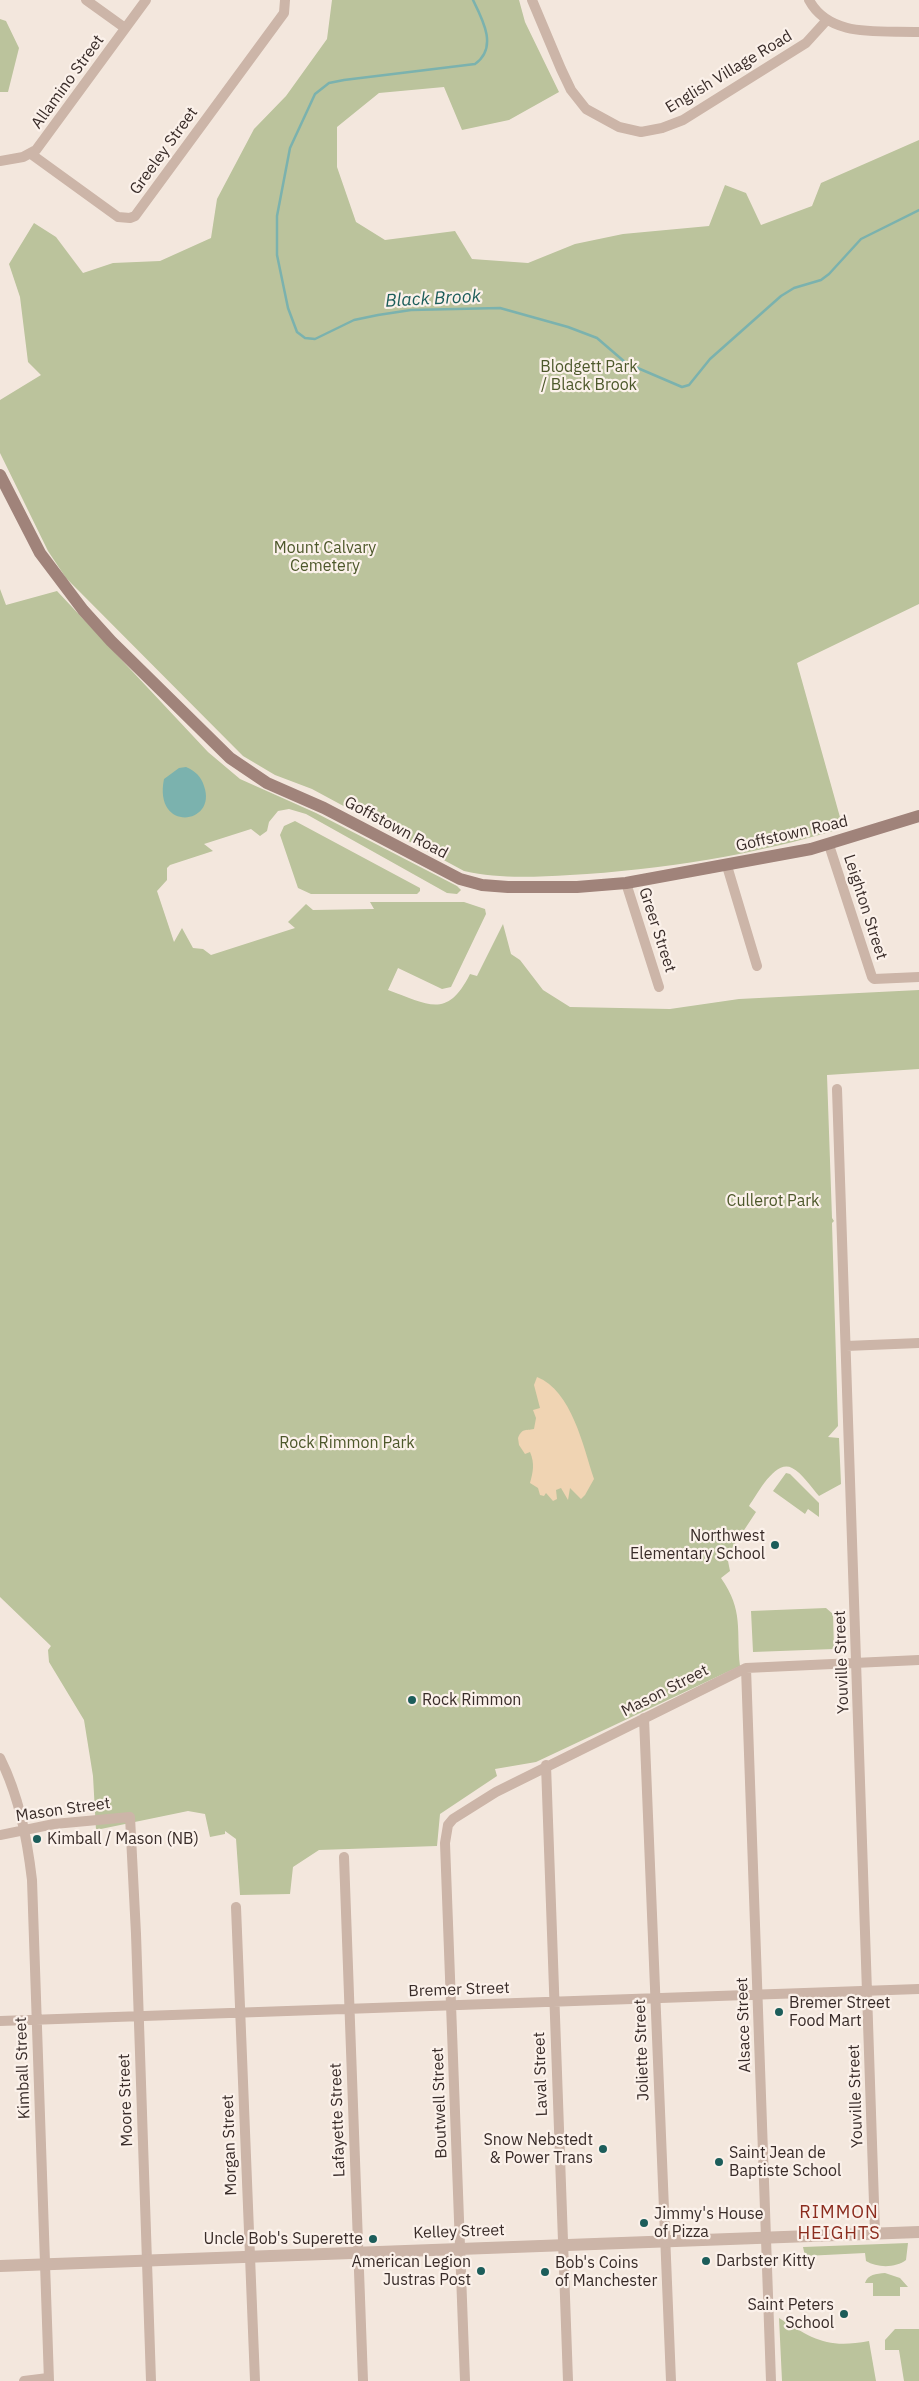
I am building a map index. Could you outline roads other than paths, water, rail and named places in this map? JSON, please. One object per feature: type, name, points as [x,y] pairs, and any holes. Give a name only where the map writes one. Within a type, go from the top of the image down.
[{"type":"main road","name":"Goffstown Road","points":[[0,475],[40,554],[83,610],[189,719],[230,758],[253,776],[324,808],[432,866],[471,882],[492,886],[531,888],[626,883],[727,866],[829,845],[919,816]]},
{"type":"street","points":[[86,0],[126,28]]},
{"type":"street","name":"Allamino Street","points":[[31,154],[41,145],[146,0]]},
{"type":"street","name":"Greeley Street","points":[[31,154],[118,217],[130,218],[135,216],[284,12],[285,0]]},
{"type":"street","name":"English Village Road","points":[[532,0],[561,69],[578,101],[601,119],[619,127],[641,132],[662,128],[684,120],[806,43],[826,21]]},
{"type":"street","points":[[810,0],[819,15],[826,21],[846,28],[919,32]]},
{"type":"street","points":[[0,161],[31,154]]},
{"type":"street","name":"Leighton Street","points":[[829,845],[874,979],[919,977]]},
{"type":"street","points":[[727,866],[757,966]]},
{"type":"street","name":"Greer Street","points":[[626,883],[659,986]]},
{"type":"street","name":"Youville Street","points":[[837,1089],[875,2233]]},
{"type":"street","points":[[846,1346],[919,1343]]},
{"type":"street","name":"Mason Street","points":[[448,1825],[453,1819],[496,1792],[546,1765],[746,1668],[919,1660]]},
{"type":"street","name":"Alsace Street","points":[[746,1668],[771,2381]]},
{"type":"street","name":"Joliette Street","points":[[644,1718],[671,2381]]},
{"type":"street","name":"Kimball Street","points":[[0,1758],[25,1830],[32,1880],[49,2379]]},
{"type":"street","name":"Laval Street","points":[[546,1765],[568,2381]]},
{"type":"street","name":"Mason Street","points":[[0,1835],[93,1819],[130,1817]]},
{"type":"street","name":"Moore Street","points":[[130,1817],[136,1934],[151,2381]]},
{"type":"street","name":"Boutwell Street","points":[[448,1825],[445,1843],[453,2005],[459,2248],[465,2381]]},
{"type":"street","name":"Lafayette Street","points":[[344,1857],[363,2381]]},
{"type":"street","name":"Morgan Street","points":[[236,1907],[254,2381]]},
{"type":"street","name":"Bremer Street","points":[[0,2021],[919,1989]]},
{"type":"street","name":"Kelley Street","points":[[0,2266],[147,2259],[919,2232]]},
{"type":"street","points":[[24,2381],[49,2379]]},
{"type":"water","points":[[186,767],[195,772],[201,779],[206,799],[202,809],[195,815],[185,817],[176,815],[168,808],[163,796],[164,779],[179,768]]},
{"type":"waterway","name":"Black Brook","points":[[473,0],[481,16],[487,42],[486,50],[475,64],[344,80],[329,83],[315,94],[290,148],[277,216],[277,255],[288,308],[297,332],[305,338],[315,339],[354,320],[378,315],[411,310],[500,308],[568,327],[597,338],[626,363],[682,387],[689,385],[710,359],[781,296],[794,288],[821,280],[829,274],[861,239],[919,210]]},
{"type":"place","name":"Northwest Elementary School","points":[[775,1545]]},
{"type":"place","name":"Rock Rimmon","points":[[412,1700]]},
{"type":"place","name":"Kimball / Mason (NB)","points":[[37,1839]]},
{"type":"place","name":"Bremer Street Food Mart","points":[[779,2012]]},
{"type":"place","name":"Snow Nebstedt & Power Trans","points":[[603,2149]]},
{"type":"place","name":"Saint Jean de Baptiste School","points":[[719,2162]]},
{"type":"place","name":"Jimmy's House of Pizza","points":[[644,2223]]},
{"type":"place","name":"Uncle Bob's Superette","points":[[373,2239]]},
{"type":"place","name":"Darbster Kitty","points":[[706,2261]]},
{"type":"place","name":"American Legion Justras Post","points":[[481,2271]]},
{"type":"place","name":"Bob's Coins of Manchester","points":[[545,2272]]},
{"type":"place","name":"Saint Peters School","points":[[844,2314]]},
{"type":"district","name":"RIMMON HEIGHTS","points":[[839,2223]]},
{"type":"park label","name":"Blodgett Park / Black Brook","points":[[589,376]]},
{"type":"park label","name":"Mount Calvary Cemetery","points":[[325,557]]},
{"type":"park label","name":"Cullerot Park","points":[[773,1201]]},
{"type":"park label","name":"Rock Rimmon Park","points":[[347,1443]]}]
